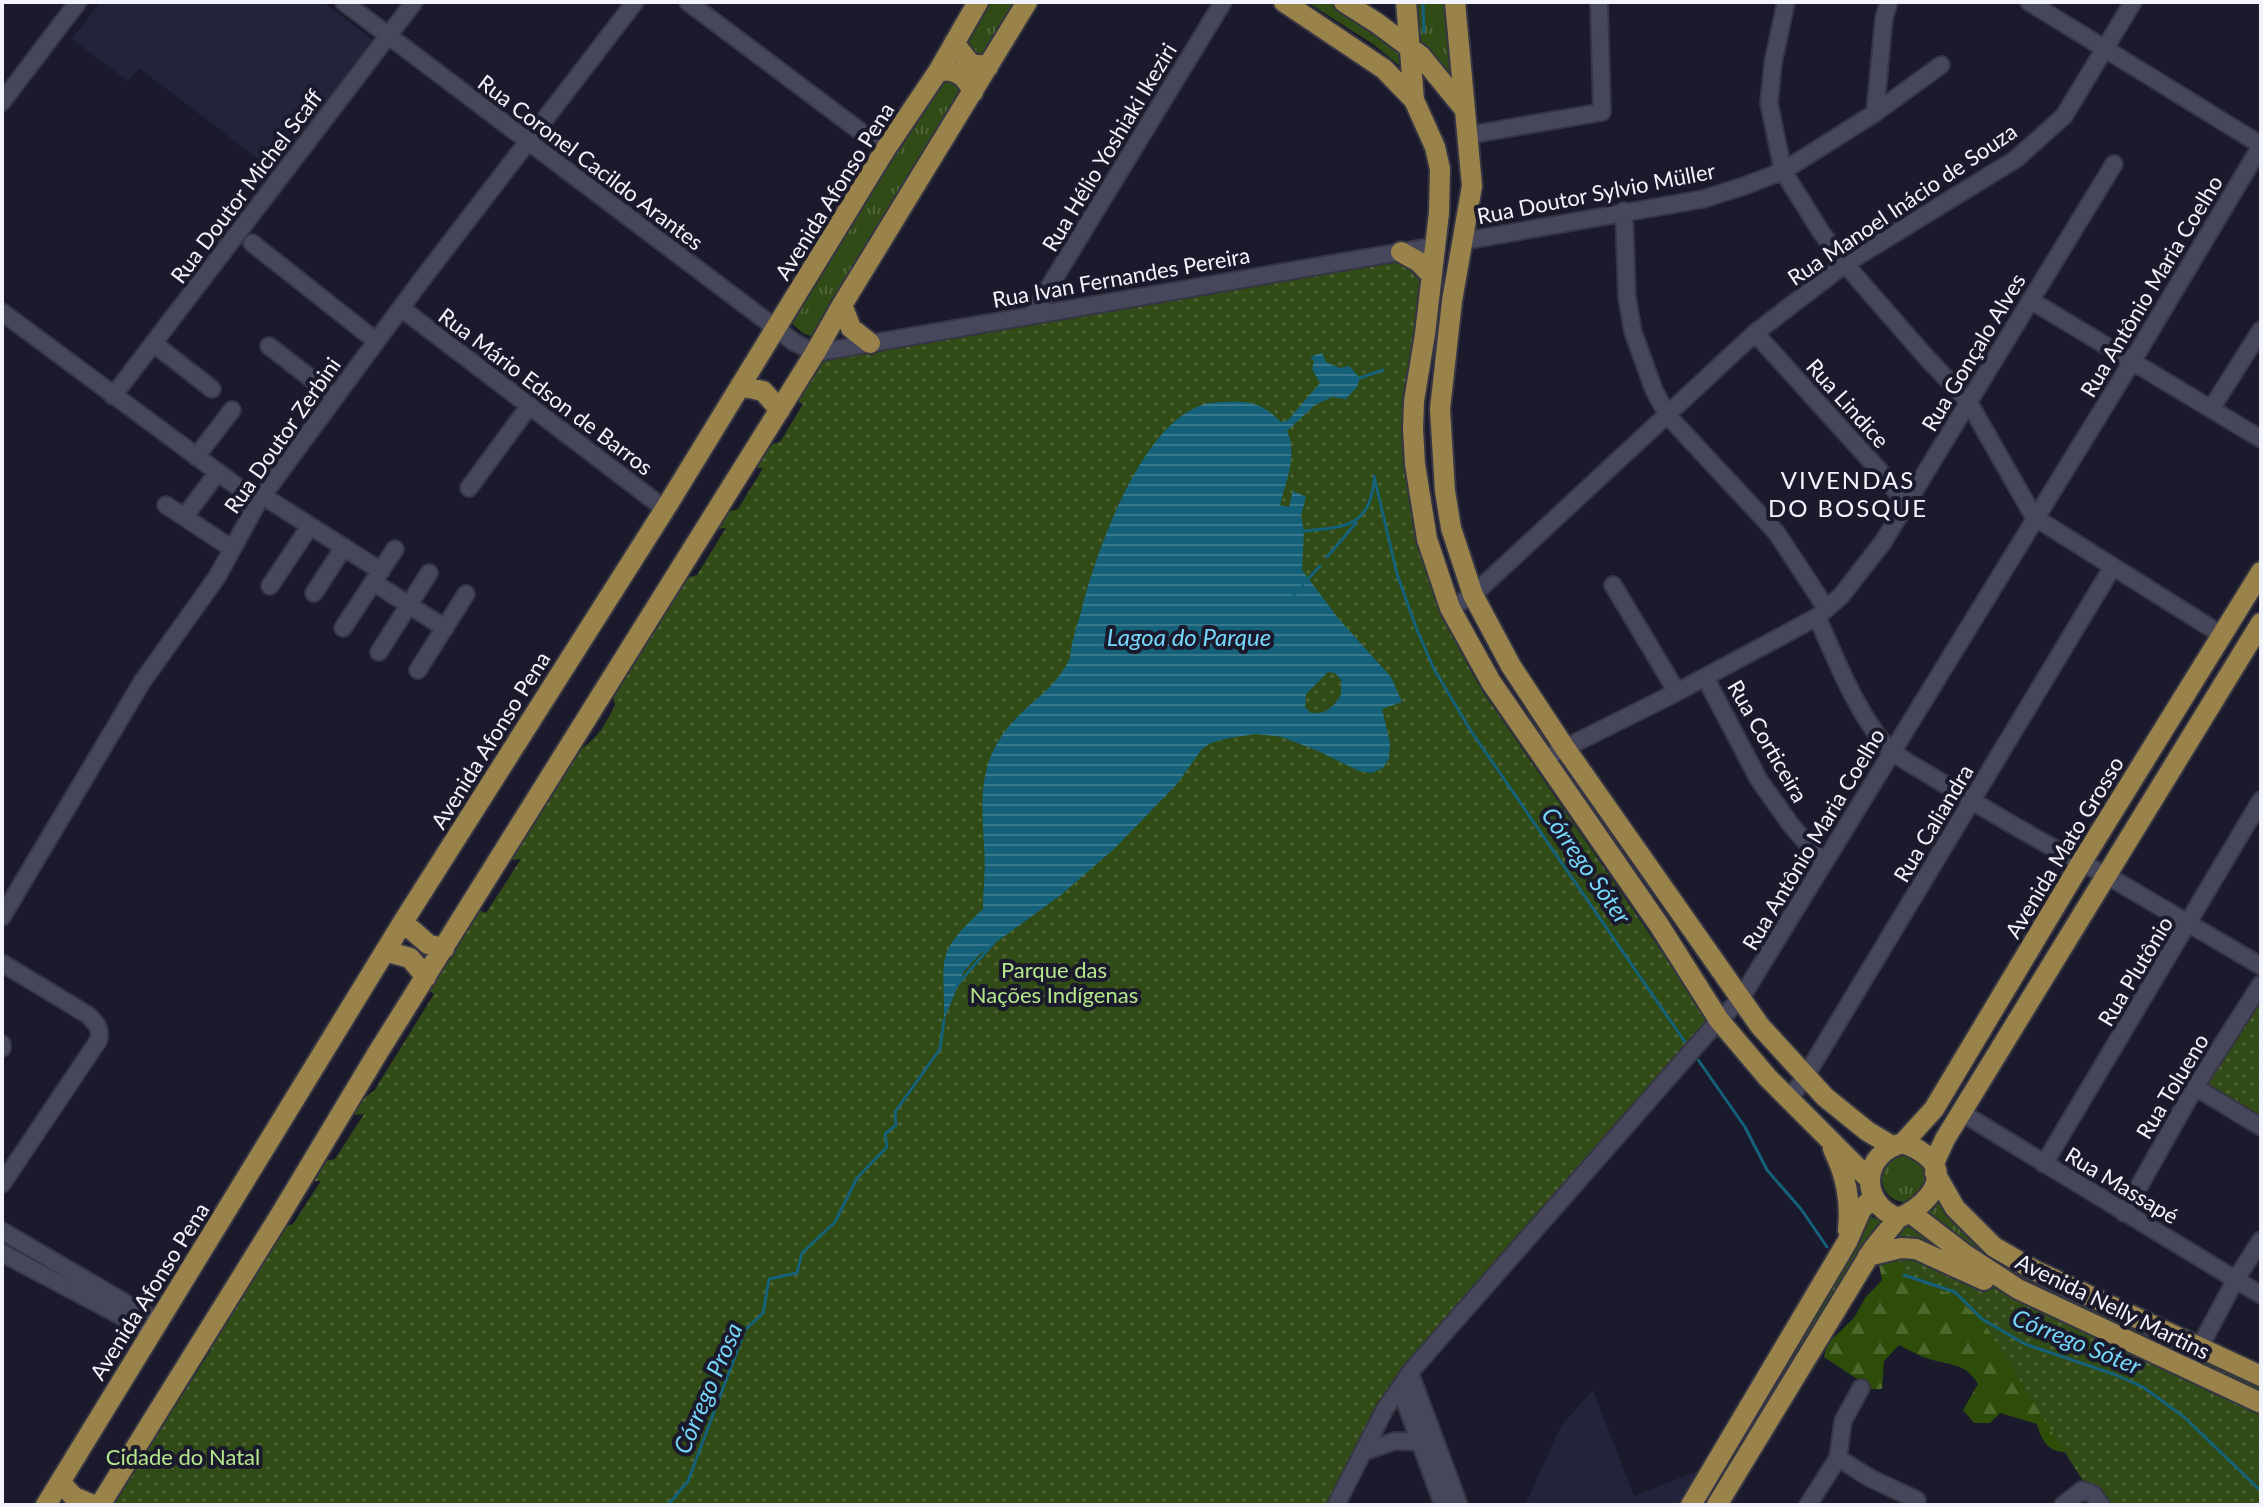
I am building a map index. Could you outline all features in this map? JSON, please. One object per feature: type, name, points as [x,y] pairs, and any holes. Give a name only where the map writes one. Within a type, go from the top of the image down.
[{"type":"main road","name":"Avenida Afonso Pena","points":[[46,1505],[385,951],[665,509],[885,150],[939,70],[978,2]]},
{"type":"main road","points":[[100,1505],[780,410],[1027,2]]},
{"type":"main road","points":[[1284,2],[1384,69],[1414,100],[1426,123],[1440,169],[1441,191],[1435,246],[1414,401],[1415,464],[1427,539],[1450,608],[1476,658],[1659,925],[1719,1020],[1789,1100],[1829,1139],[1888,1214],[1905,1216]]},
{"type":"main road","points":[[1344,2],[1409,46],[1465,110]]},
{"type":"main road","points":[[1406,2],[1414,100]]},
{"type":"main road","points":[[1455,2],[1472,186],[1452,301],[1440,409],[1445,491],[1451,528],[1473,595],[1511,666],[1565,748],[1760,1026],[1805,1077],[1850,1118],[1898,1144],[1920,1150],[1934,1168]]},
{"type":"main road","points":[[954,43],[970,63],[988,67]]},
{"type":"main road","points":[[939,70],[960,73],[966,77],[973,92]]},
{"type":"main road","points":[[1435,246],[1450,255],[1452,301]]},
{"type":"main road","points":[[1401,252],[1419,262],[1431,275]]},
{"type":"main road","points":[[842,305],[851,328],[870,343]]},
{"type":"main road","points":[[1425,334],[1435,354],[1444,363]]},
{"type":"main road","points":[[753,366],[769,383],[792,389]]},
{"type":"main road","points":[[740,386],[763,391],[780,410]]},
{"type":"main road","name":"Avenida Mato Grosso","points":[[1898,1144],[1934,1109],[2261,572]]},
{"type":"main road","points":[[1718,1503],[1868,1256],[1905,1216],[1925,1204],[1933,1189],[1934,1168],[1962,1113],[2106,875],[2259,633],[2239,623],[2240,606]]},
{"type":"main road","points":[[403,922],[428,944],[444,949]]},
{"type":"main road","points":[[385,951],[410,958],[426,977]]},
{"type":"main road","points":[[1829,1139],[1847,1185],[1850,1209],[1847,1242]]},
{"type":"main road","points":[[1691,1505],[1847,1242],[1871,1189],[1876,1160],[1898,1144]]},
{"type":"main road","name":"Avenida Nelly Martins","points":[[1934,1168],[1955,1208],[1994,1247],[2034,1270],[2261,1376]]},
{"type":"main road","name":"Avenida Nelly Martins","points":[[1905,1216],[2018,1289],[2261,1403]]},
{"type":"main road","points":[[1868,1256],[1901,1248],[1916,1249],[1996,1286],[2018,1289]]},
{"type":"main road","points":[[1707,1480],[1717,1484],[1718,1503]]},
{"type":"main road","points":[[60,1482],[74,1497],[93,1505]]},
{"type":"street","points":[[5,92],[78,2]]},
{"type":"street","name":"Rua Coronel Cacildo Arantes","points":[[344,2],[802,348],[815,353]]},
{"type":"street","name":"Rua Doutor Michel Scaff","points":[[113,396],[414,2]]},
{"type":"street","name":"Rua Doutor Zerbini","points":[[2,917],[142,682],[217,577],[260,499],[376,341],[635,2]]},
{"type":"street","points":[[688,2],[885,150]]},
{"type":"street","name":"Rua Hélio Yoshiaki Ikeziri","points":[[1032,315],[1223,2]]},
{"type":"street","points":[[1469,135],[1602,112],[1599,2]]},
{"type":"street","points":[[1786,2],[1773,63],[1769,103],[1783,171],[1821,232],[1845,264],[1968,401],[2034,517],[2222,635]]},
{"type":"street","points":[[1875,113],[1884,18],[1889,2]]},
{"type":"street","points":[[2029,2],[2261,146]]},
{"type":"street","name":"Rua Manoel Inácio de Souza","points":[[1450,608],[1473,595],[1755,333],[1845,264],[2016,159],[2064,116],[2133,2]]},
{"type":"street","name":"Rua Doutor Sylvio Müller","points":[[1464,241],[1703,199],[1783,171],[1875,113],[1941,65]]},
{"type":"street","name":"Rua Antônio Maria Coelho","points":[[1336,1505],[1385,1409],[1410,1373],[1741,998],[2261,146]]},
{"type":"street","name":"Rua Gonçalo Alves","points":[[1543,759],[1705,677],[1822,613],[1841,596],[1883,542],[2114,164]]},
{"type":"street","points":[[1624,211],[1627,297],[1633,332],[1654,390],[1668,416],[1776,532],[1822,613],[1857,701],[1878,737],[1892,752],[1972,801],[2261,966]]},
{"type":"street","points":[[252,243],[376,341]]},
{"type":"street","name":"Rua Ivan Fernandes Pereira","points":[[815,353],[1435,246]]},
{"type":"street","points":[[2030,300],[2261,439]]},
{"type":"street","name":"Rua Mário Edson de Barros","points":[[401,308],[665,509]]},
{"type":"street","points":[[2,312],[196,457],[260,499],[344,547],[409,605],[445,628]]},
{"type":"street","points":[[2211,409],[2261,330]]},
{"type":"street","name":"Rua Lindice","points":[[1755,333],[1906,504]]},
{"type":"street","points":[[153,343],[212,389]]},
{"type":"street","points":[[269,346],[335,397]]},
{"type":"street","points":[[469,488],[530,405]]},
{"type":"street","points":[[196,457],[232,410]]},
{"type":"street","points":[[185,516],[218,472]]},
{"type":"street","points":[[166,505],[231,548]]},
{"type":"street","points":[[270,586],[310,526]]},
{"type":"street","points":[[314,593],[344,547]]},
{"type":"street","points":[[343,628],[395,549]]},
{"type":"street","name":"Rua Caliandra","points":[[1789,1100],[2112,568]]},
{"type":"street","points":[[379,652],[429,573]]},
{"type":"street","points":[[1613,585],[1677,692]]},
{"type":"street","points":[[418,670],[466,594]]},
{"type":"street","name":"Rua Corticeira","points":[[1705,677],[1759,780],[1791,825],[1824,863]]},
{"type":"street","name":"Rua Plutônio","points":[[2044,1164],[2261,800]]},
{"type":"street","points":[[2,963],[88,1015],[98,1026],[100,1034],[2,1184]]},
{"type":"street","name":"Rua Tolueno","points":[[2124,1213],[2195,1087],[2261,984]]},
{"type":"street","points":[[2195,1087],[2261,1127]]},
{"type":"street","name":"Rua Massapé","points":[[1962,1113],[2261,1295]]},
{"type":"street","points":[[2,1231],[82,1287],[154,1327]]},
{"type":"street","points":[[2188,1369],[2236,1279],[2261,1240]]},
{"type":"street","points":[[2,1253],[82,1287]]},
{"type":"street","points":[[1410,1373],[1459,1505]]},
{"type":"street","points":[[1400,1388],[1443,1505]]},
{"type":"street","points":[[1808,1505],[1838,1458],[1843,1421],[1861,1388]]},
{"type":"street","points":[[1363,1452],[1395,1441],[1420,1442]]},
{"type":"street","points":[[1838,1458],[1870,1478],[1917,1500]]},
{"type":"street","points":[[2063,1505],[2077,1492],[2087,1491],[2101,1505]]},
{"type":"shaded area","points":[[100,2],[323,2],[373,40],[274,171],[139,68],[128,81],[72,39]]},
{"type":"shaded area","points":[[1593,1390],[1634,1496],[1708,1467],[1685,1505],[1525,1505],[1561,1426]]},
{"type":"green space","points":[[990,2],[1024,2],[988,59],[974,58],[965,43]]},
{"type":"green space","points":[[1307,2],[1333,2],[1404,49],[1405,70],[1373,44]]},
{"type":"green space","points":[[1414,2],[1450,2],[1458,93],[1415,39]]},
{"type":"green space","points":[[946,78],[966,94],[816,338],[803,333],[790,322],[793,314]]},
{"type":"green space","name":"Parque das Nações Indígenas","points":[[1405,261],[1424,279],[1407,385],[1406,439],[1414,515],[1433,588],[1447,623],[1483,692],[1708,1023],[1427,1341],[1331,1505],[111,1505],[211,1350],[209,1346],[283,1227],[293,1224],[321,1181],[313,1181],[326,1161],[335,1159],[364,1114],[353,1115],[365,1097],[374,1091],[434,994],[430,991],[478,910],[486,913],[521,859],[510,860],[581,749],[605,724],[615,705],[612,693],[686,578],[697,575],[726,528],[717,529],[727,512],[738,509],[763,468],[754,468],[768,445],[780,442],[803,404],[796,401],[824,359]]},
{"type":"green space","points":[[2261,984],[2261,1127],[2195,1087]]},
{"type":"green space","points":[[1905,1156],[1921,1163],[1928,1179],[1921,1195],[1905,1202],[1889,1195],[1882,1179],[1889,1163]]},
{"type":"green space","points":[[1938,1194],[1991,1250],[2261,1379],[2261,1409],[1933,1232],[1907,1226],[1888,1234]]},
{"type":"green space","points":[[1871,1217],[1887,1223],[1714,1505],[1702,1505]]},
{"type":"green space","points":[[1908,1227],[1932,1233],[2261,1409],[2261,1505],[2098,1505],[1982,1320],[1954,1296],[1911,1279],[1890,1248],[1888,1235]]},
{"type":"green space","points":[[1890,1247],[1963,1292],[2079,1452],[2056,1451],[2043,1439],[2037,1424],[2000,1413],[1990,1423],[1974,1423],[1963,1410],[1978,1384],[1968,1372],[1957,1366],[1925,1358],[1899,1345],[1884,1361],[1882,1389],[1872,1389],[1824,1357],[1827,1344],[1854,1318],[1865,1298],[1882,1280],[1877,1255]]},
{"type":"water","name":"Lagoa do Parque","points":[[1322,353],[1326,362],[1340,368],[1349,366],[1360,378],[1357,387],[1346,399],[1332,397],[1315,405],[1287,431],[1291,459],[1280,505],[1289,507],[1293,491],[1306,497],[1301,516],[1304,531],[1302,570],[1338,618],[1391,677],[1402,702],[1382,709],[1390,743],[1389,759],[1383,768],[1372,773],[1359,771],[1282,737],[1256,734],[1211,743],[1202,749],[1177,784],[1115,848],[1061,895],[980,954],[964,971],[944,1020],[945,958],[956,937],[983,909],[983,798],[992,754],[1010,725],[1050,687],[1070,658],[1099,552],[1141,462],[1180,417],[1208,403],[1250,403],[1269,411],[1281,422],[1288,420],[1320,383],[1312,369],[1314,361],[1310,357]],"holes":[[[1328,672],[1335,673],[1341,680],[1341,695],[1329,709],[1311,713],[1305,707],[1306,694]]]},
{"type":"waterway","name":"Córrego Prosa","points":[[1423,2],[1424,32]]},
{"type":"waterway","name":"Córrego Prosa","points":[[1360,378],[1383,370]]},
{"type":"waterway","name":"Córrego Sóter","points":[[1374,476],[1397,574],[1434,669],[1471,731],[1687,1045]]},
{"type":"waterway","name":"Córrego Prosa","points":[[1304,531],[1352,522],[1367,508],[1374,480]]},
{"type":"waterway","points":[[1327,557],[1356,523]]},
{"type":"waterway","points":[[1308,579],[1320,566]]},
{"type":"waterway","points":[[1292,598],[1303,585]]},
{"type":"waterway","points":[[957,985],[997,939]]},
{"type":"waterway","name":"Córrego Prosa","points":[[668,1505],[688,1481],[745,1330],[763,1313],[769,1279],[797,1273],[802,1253],[835,1222],[857,1178],[887,1147],[885,1134],[896,1125],[895,1112],[940,1049],[944,1020]]},
{"type":"waterway","name":"Córrego Sóter","points":[[1694,1054],[1745,1127],[1767,1170],[1801,1209],[1827,1247]]},
{"type":"waterway","name":"Córrego Sóter","points":[[1904,1275],[1955,1292],[1982,1319],[2025,1344],[2143,1387],[2184,1417],[2261,1491]]},
{"type":"district","name":"VIVENDAS DO BOSQUE","points":[[1848,493]]},
{"type":"park label","name":"Cidade do Natal","points":[[183,1456]]}]
